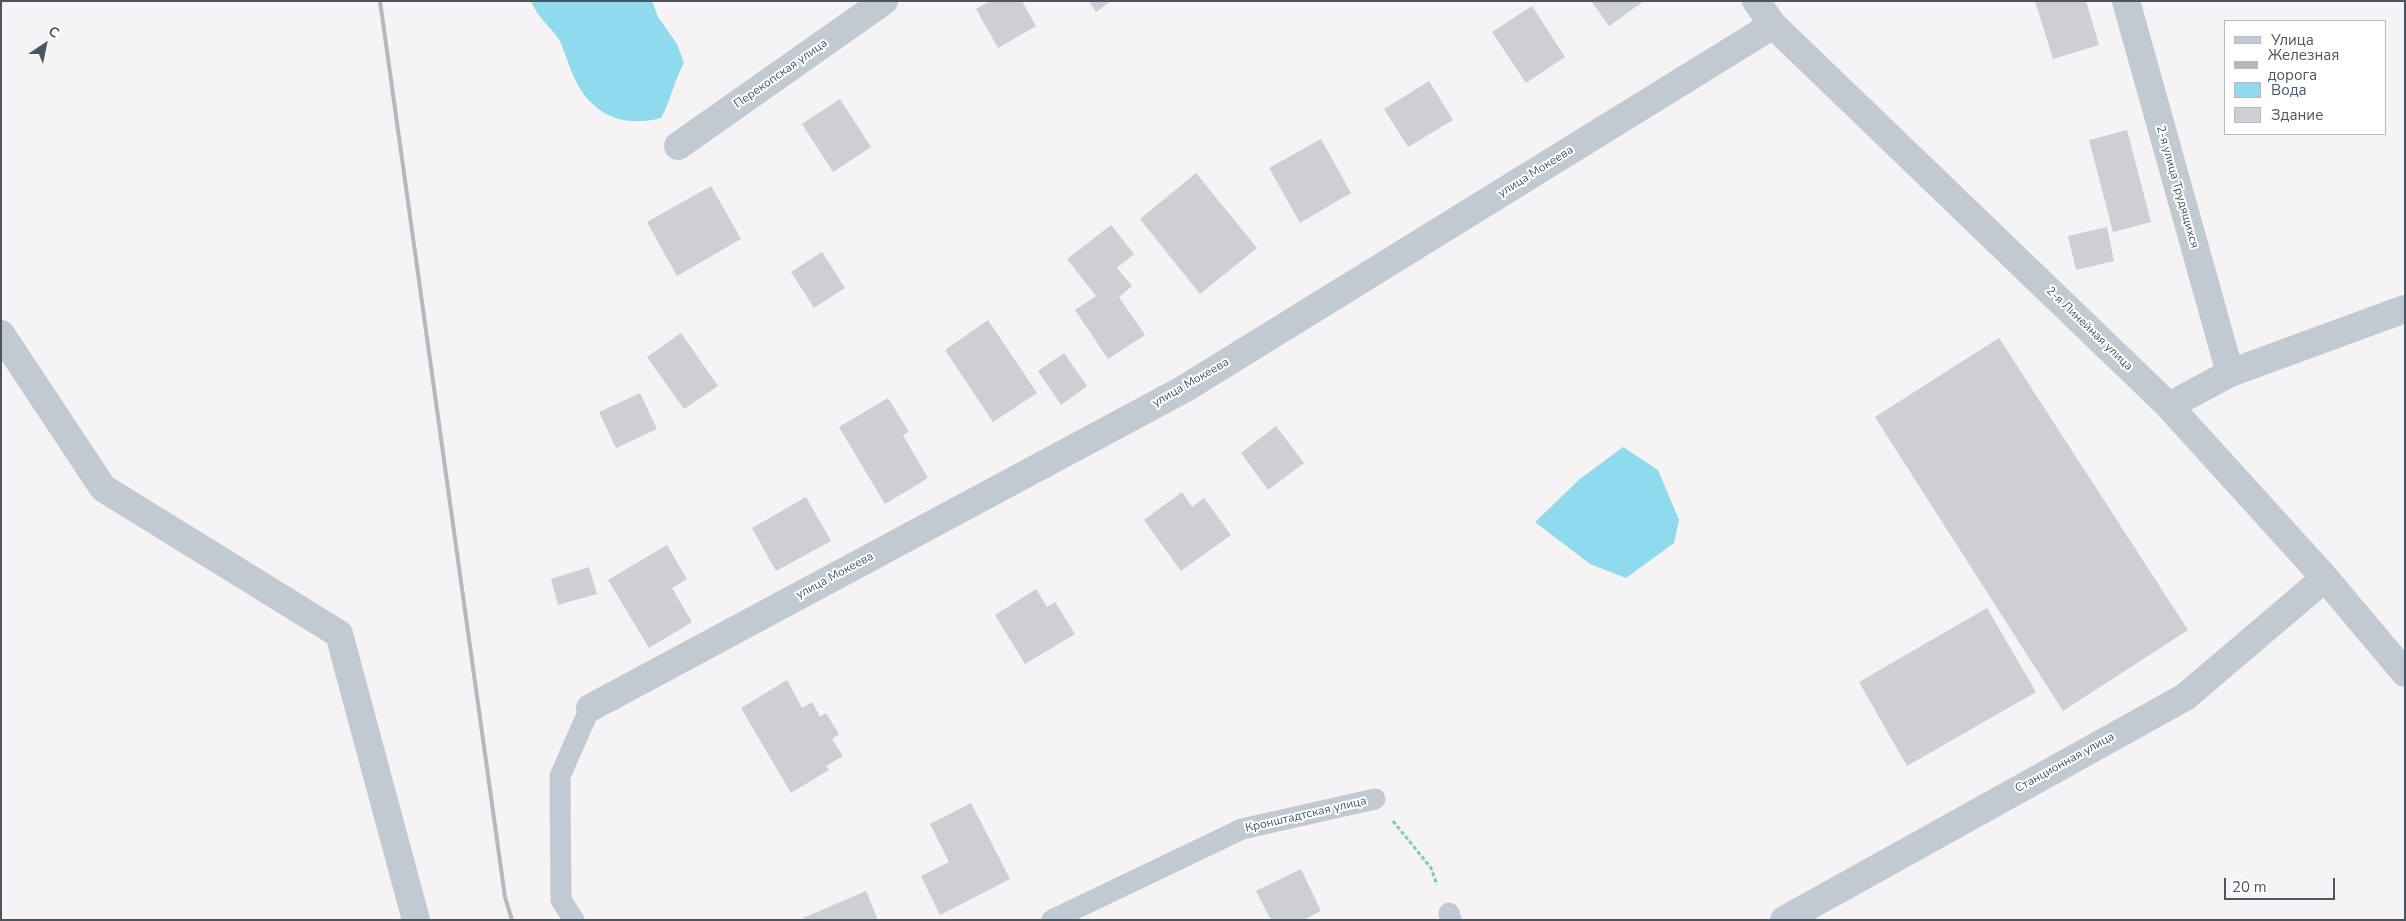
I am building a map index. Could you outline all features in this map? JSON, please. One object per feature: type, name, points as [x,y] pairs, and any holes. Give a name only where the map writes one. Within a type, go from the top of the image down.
[{"type":"street","name":"Перекопская улица","points":[[678,146],[884,1]]},
{"type":"street","name":"2-я Линейная улица","points":[[1756,1],[1773,25],[2169,406],[2325,578],[2405,673]]},
{"type":"street","name":"2-я улица Трудящихся","points":[[2126,1],[2230,373]]},
{"type":"street","name":"улица Мокеева","points":[[590,708],[1184,389],[1773,25]]},
{"type":"street","points":[[2169,406],[2230,373],[2405,309]]},
{"type":"street","points":[[1,334],[103,488],[340,634],[416,920]]},
{"type":"street","name":"Станционная улица","points":[[1784,920],[2184,697],[2325,578]]},
{"type":"lane","points":[[574,920],[561,900],[560,776],[590,708]]},
{"type":"lane","name":"Кронштадтская улица","points":[[1052,920],[1242,828],[1375,799]]},
{"type":"path","name":"Кронштадтская улица","points":[[1375,799],[1431,868],[1450,917]]},
{"type":"water","points":[[531,1],[652,1],[658,17],[677,44],[684,63],[661,118],[647,121],[621,119],[609,116],[589,101],[574,77],[558,38],[540,16]]},
{"type":"water","points":[[1623,447],[1658,470],[1679,520],[1674,543],[1626,578],[1590,564],[1535,522],[1580,479]]},
{"type":"building","points":[[990,1],[1022,1],[1036,26],[998,48],[976,9]]},
{"type":"building","points":[[1089,1],[1111,1],[1096,12]]},
{"type":"building","points":[[1591,1],[1644,1],[1609,26]]},
{"type":"building","points":[[2035,1],[2086,1],[2099,45],[2053,59]]},
{"type":"building","points":[[1532,6],[1565,57],[1526,83],[1492,32]]},
{"type":"building","points":[[1429,81],[1453,120],[1408,147],[1384,109]]},
{"type":"building","points":[[840,99],[871,147],[833,172],[802,124]]},
{"type":"building","points":[[2127,130],[2151,222],[2113,232],[2089,140]]},
{"type":"building","points":[[1321,139],[1351,193],[1300,223],[1269,168]]},
{"type":"building","points":[[1196,173],[1257,248],[1200,294],[1140,219]]},
{"type":"building","points":[[711,186],[741,239],[677,276],[647,222]]},
{"type":"building","points":[[1111,225],[1134,254],[1117,268],[1132,286],[1119,297],[1145,335],[1108,359],[1075,310],[1096,296],[1067,259]]},
{"type":"building","points":[[2107,227],[2114,261],[2076,270],[2068,236]]},
{"type":"building","points":[[822,252],[845,288],[814,308],[791,272]]},
{"type":"building","points":[[988,320],[1037,393],[993,422],[945,350]]},
{"type":"building","points":[[681,333],[718,386],[684,409],[647,357]]},
{"type":"building","points":[[1999,338],[2188,630],[2063,711],[1875,417]]},
{"type":"building","points":[[1064,353],[1087,386],[1061,405],[1038,371]]},
{"type":"building","points":[[640,393],[657,429],[616,448],[599,412]]},
{"type":"building","points":[[888,398],[909,432],[903,435],[928,478],[885,504],[839,427]]},
{"type":"building","points":[[1276,426],[1304,463],[1268,490],[1241,453]]},
{"type":"building","points":[[1182,492],[1192,507],[1204,498],[1231,535],[1181,571],[1144,520]]},
{"type":"building","points":[[806,497],[831,541],[776,571],[752,528]]},
{"type":"building","points":[[667,545],[687,579],[672,588],[692,622],[649,648],[608,580]]},
{"type":"building","points":[[589,567],[597,594],[558,605],[551,579]]},
{"type":"building","points":[[1036,589],[1047,607],[1055,602],[1075,634],[1025,664],[995,615]]},
{"type":"building","points":[[1987,608],[2036,692],[1907,766],[1859,682]]},
{"type":"building","points":[[787,680],[802,708],[812,702],[820,717],[826,713],[839,734],[832,739],[843,756],[826,766],[829,770],[791,793],[741,708]]},
{"type":"building","points":[[971,803],[1010,879],[940,915],[921,876],[949,862],[930,824]]},
{"type":"building","points":[[1301,869],[1321,911],[1303,920],[1271,920],[1256,891]]},
{"type":"building","points":[[866,891],[878,920],[803,920],[803,918]]},
{"type":"railway","points":[[380,1],[505,897],[512,920]]}]
